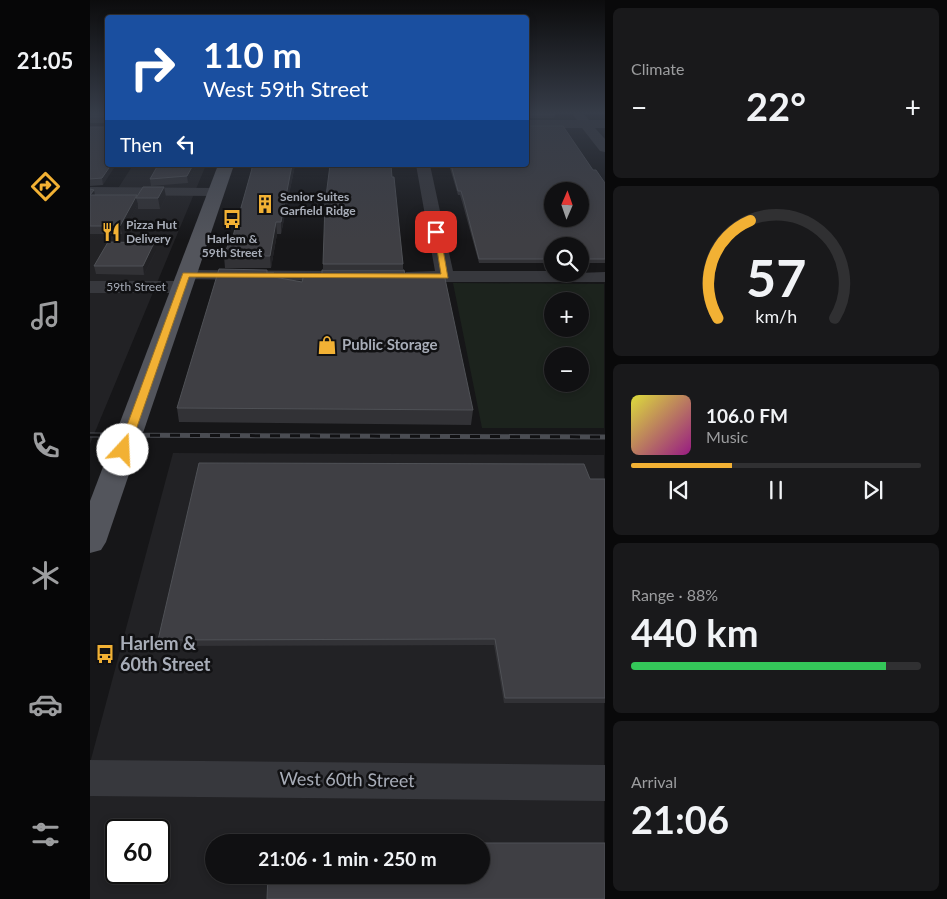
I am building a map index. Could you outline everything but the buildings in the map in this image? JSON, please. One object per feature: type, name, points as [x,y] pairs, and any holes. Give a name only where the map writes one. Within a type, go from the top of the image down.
[{"type":"main road","points":[[90,542],[225,167]]},
{"type":"street","points":[[423,167],[445,276]]},
{"type":"street","points":[[90,191],[216,192]]},
{"type":"street","name":"59th Street","points":[[90,287],[184,281],[355,276]]},
{"type":"street","points":[[394,276],[604,278]]},
{"type":"street","name":"West 60th Street","points":[[90,778],[604,783]]},
{"type":"shaded area","points":[[132,167],[205,167],[90,444],[90,232]]},
{"type":"shaded area","points":[[453,283],[604,284],[604,428],[482,428]]},
{"type":"shaded area","points":[[173,453],[604,455],[604,899],[90,899],[90,763]]},
{"type":"railway","points":[[90,435],[605,437]]},
{"type":"place","name":"Senior Suites Garfield Ridge","points":[[265,204]]},
{"type":"place","name":"Harlem & 59th Street","points":[[232,219]]},
{"type":"place","name":"Pizza Hut Delivery","points":[[111,232]]},
{"type":"place","name":"Public Storage","points":[[327,345]]},
{"type":"place","name":"Harlem & 60th Street","points":[[105,654]]},
{"type":"route","points":[[123,450],[186,275],[445,276],[436,232]]}]
